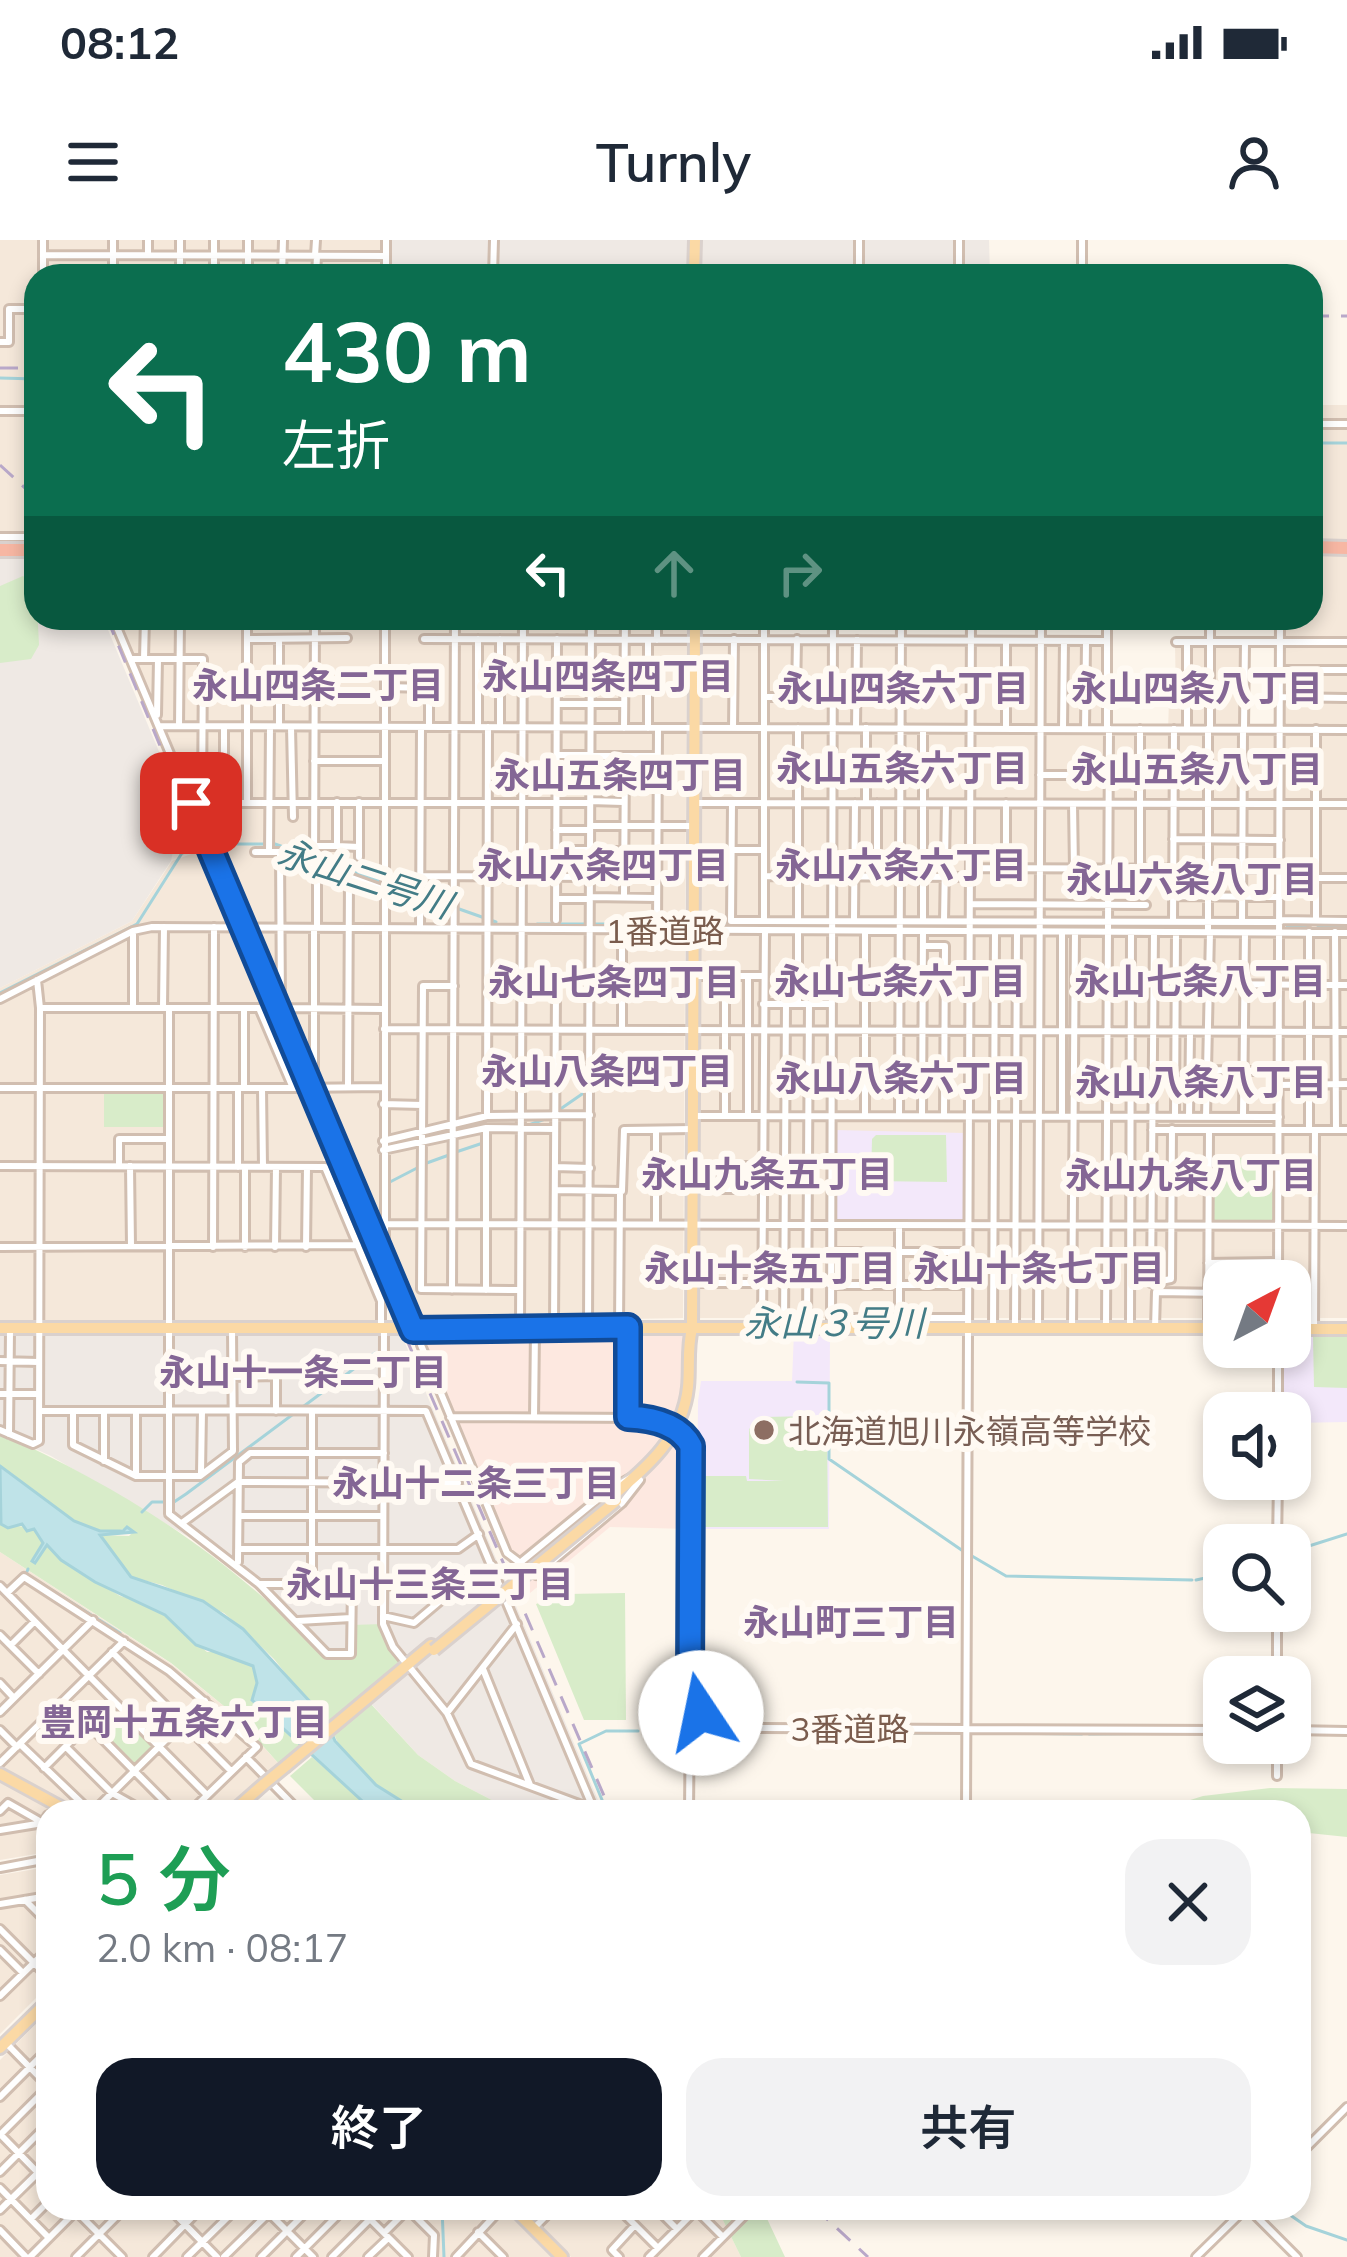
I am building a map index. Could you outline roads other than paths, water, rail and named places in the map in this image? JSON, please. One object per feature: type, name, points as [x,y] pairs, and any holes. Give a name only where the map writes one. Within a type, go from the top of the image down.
[{"type":"main road","points":[[248,1800],[638,1478],[678,1431],[687,1398],[692,1329],[694,630]]},
{"type":"main road","points":[[5,1328],[413,1330],[554,1323],[692,1329],[831,1322],[1203,1323]]},
{"type":"main road","points":[[1311,1325],[1347,1329]]},
{"type":"main road","points":[[0,1774],[36,1803]]},
{"type":"main road","points":[[253,1800],[266,1786]]},
{"type":"main road","points":[[3,2043],[36,2012]]},
{"type":"main road","points":[[524,2220],[557,2255]]},
{"type":"street","points":[[43,240],[43,264]]},
{"type":"street","points":[[71,240],[71,254]]},
{"type":"street","points":[[113,240],[113,264]]},
{"type":"street","points":[[148,240],[148,255]]},
{"type":"street","points":[[180,240],[180,264]]},
{"type":"street","points":[[214,240],[214,264]]},
{"type":"street","points":[[248,240],[248,264]]},
{"type":"street","points":[[282,264],[283,240]]},
{"type":"street","points":[[316,240],[316,264]]},
{"type":"street","points":[[386,240],[386,264]]},
{"type":"street","points":[[43,255],[386,256]]},
{"type":"street","points":[[0,342],[9,342],[9,309],[24,309]]},
{"type":"street","points":[[118,630],[413,1330]]},
{"type":"street","points":[[144,658],[145,630]]},
{"type":"street","points":[[179,727],[180,630]]},
{"type":"street","points":[[247,630],[247,802]]},
{"type":"street","points":[[312,1086],[315,630]]},
{"type":"street","points":[[382,1258],[385,630]]},
{"type":"street","points":[[452,1290],[455,630]]},
{"type":"street","points":[[520,1327],[523,630]]},
{"type":"street","points":[[588,1324],[591,630]]},
{"type":"street","points":[[624,728],[625,630]]},
{"type":"street","points":[[648,728],[654,630]]},
{"type":"street","points":[[762,1324],[764,630]]},
{"type":"street","points":[[831,1322],[833,630]]},
{"type":"street","points":[[899,1116],[901,630]]},
{"type":"street","points":[[966,1800],[970,630]]},
{"type":"street","points":[[1038,1324],[1040,630]]},
{"type":"street","points":[[1106,1324],[1107,630]]},
{"type":"street","points":[[1206,1117],[1210,630]]},
{"type":"street","points":[[1278,1260],[1280,630]]},
{"type":"street","points":[[247,639],[347,638]]},
{"type":"street","points":[[269,846],[279,639]]},
{"type":"street","points":[[424,639],[1107,641]]},
{"type":"street","points":[[478,639],[478,727]]},
{"type":"street","points":[[500,639],[500,728]]},
{"type":"street","points":[[556,920],[557,639]]},
{"type":"street","points":[[733,728],[734,639]]},
{"type":"street","points":[[796,639],[796,697]]},
{"type":"street","points":[[856,728],[857,640]]},
{"type":"street","points":[[1006,641],[1006,729]]},
{"type":"street","points":[[1063,729],[1064,641]]},
{"type":"street","points":[[1085,729],[1086,641]]},
{"type":"street","points":[[1176,642],[1347,642]]},
{"type":"street","points":[[1187,642],[1187,729]]},
{"type":"street","points":[[1243,922],[1245,642]]},
{"type":"street","points":[[158,658],[158,723]]},
{"type":"street","points":[[130,659],[203,659],[202,802]]},
{"type":"street","points":[[591,664],[625,664]]},
{"type":"street","points":[[1281,670],[1347,670]]},
{"type":"street","points":[[557,683],[625,684]]},
{"type":"street","points":[[385,687],[429,688],[421,802],[421,929]]},
{"type":"street","points":[[764,697],[832,697]]},
{"type":"street","points":[[1281,697],[1347,698]]},
{"type":"street","points":[[557,704],[624,704]]},
{"type":"street","points":[[158,723],[179,727],[1347,730]]},
{"type":"street","points":[[224,727],[224,802]]},
{"type":"street","points":[[291,727],[292,818]]},
{"type":"street","points":[[487,1116],[488,728]]},
{"type":"street","points":[[657,931],[658,728]]},
{"type":"street","points":[[798,728],[798,921]]},
{"type":"street","points":[[866,728],[866,803]]},
{"type":"street","points":[[923,729],[923,921]]},
{"type":"street","points":[[1140,869],[1141,729]]},
{"type":"street","points":[[1173,922],[1174,729]]},
{"type":"street","points":[[1316,729],[1316,920]]},
{"type":"street","points":[[556,755],[658,756]]},
{"type":"street","points":[[624,897],[625,756]]},
{"type":"street","points":[[314,760],[384,760]]},
{"type":"street","points":[[1040,775],[1108,775]]},
{"type":"street","points":[[556,776],[625,779]]},
{"type":"street","points":[[337,802],[337,846]]},
{"type":"street","points":[[315,858],[337,846],[359,852],[359,802]]},
{"type":"street","points":[[191,803],[624,802]]},
{"type":"street","points":[[694,803],[1347,804]]},
{"type":"street","points":[[732,803],[731,921],[764,927],[798,921],[1347,921]]},
{"type":"street","points":[[854,921],[855,803]]},
{"type":"street","points":[[877,877],[878,803]]},
{"type":"street","points":[[944,921],[946,803]]},
{"type":"street","points":[[1006,803],[1006,868]]},
{"type":"street","points":[[1073,803],[1074,868]]},
{"type":"street","points":[[556,830],[694,826]]},
{"type":"street","points":[[1173,838],[1280,840]]},
{"type":"street","points":[[269,846],[315,858],[349,877],[384,885]]},
{"type":"street","points":[[254,852],[269,846]]},
{"type":"street","points":[[556,850],[624,851]]},
{"type":"street","points":[[694,850],[764,850]]},
{"type":"street","points":[[279,1008],[280,852]]},
{"type":"street","points":[[764,876],[944,877],[1006,868],[1243,868],[1347,878]]},
{"type":"street","points":[[420,876],[624,873]]},
{"type":"street","points":[[348,1087],[349,877]]},
{"type":"street","points":[[1173,896],[1280,897]]},
{"type":"street","points":[[556,899],[657,898]]},
{"type":"street","points":[[970,904],[1146,905]]},
{"type":"street","name":"1番道路","points":[[0,999],[133,931],[164,927],[454,929],[488,924],[657,931],[764,927],[798,931],[1347,933]]},
{"type":"street","points":[[164,927],[169,1088],[169,1514],[238,1565],[327,1654],[351,1654],[352,1584]]},
{"type":"street","points":[[213,1247],[214,927]]},
{"type":"street","points":[[622,930],[622,1030]]},
{"type":"street","points":[[133,931],[134,1008]]},
{"type":"street","points":[[798,931],[798,1004]]},
{"type":"street","points":[[865,931],[865,1116]]},
{"type":"street","points":[[922,1116],[923,932]]},
{"type":"street","points":[[993,1324],[995,932]]},
{"type":"street","points":[[1015,1324],[1017,932]]},
{"type":"street","points":[[1062,932],[1062,1116]]},
{"type":"street","points":[[1072,1324],[1075,932]]},
{"type":"street","points":[[1130,932],[1130,1324]]},
{"type":"street","points":[[1154,932],[1151,1283],[1171,1279],[1172,1130]]},
{"type":"street","points":[[1175,1117],[1176,932]]},
{"type":"street","points":[[1309,932],[1315,1325]]},
{"type":"street","points":[[1335,932],[1336,1130]]},
{"type":"street","points":[[1243,1117],[1245,933]]},
{"type":"street","points":[[923,946],[945,946],[944,1116]]},
{"type":"street","points":[[693,976],[764,976]]},
{"type":"street","points":[[725,976],[725,1116]]},
{"type":"street","points":[[748,976],[748,1116]]},
{"type":"street","points":[[5,1328],[10,1394],[4,1432],[38,1444],[37,980]]},
{"type":"street","points":[[1175,984],[1347,985]]},
{"type":"street","points":[[454,986],[423,986],[422,1288],[520,1290]]},
{"type":"street","points":[[521,987],[556,990],[554,1323]]},
{"type":"street","points":[[764,1004],[832,1004]]},
{"type":"street","points":[[784,1324],[786,1004]]},
{"type":"street","points":[[807,1324],[809,1004]]},
{"type":"street","points":[[40,1008],[259,1008],[292,1088]]},
{"type":"street","points":[[244,1008],[244,1247]]},
{"type":"street","points":[[279,1008],[384,1009]]},
{"type":"street","points":[[384,1029],[1347,1032]]},
{"type":"street","points":[[1190,1032],[1190,1117]]},
{"type":"street","points":[[1209,1070],[1280,1071]]},
{"type":"street","points":[[1279,1085],[1347,1084]]},
{"type":"street","points":[[0,1088],[384,1087]]},
{"type":"street","points":[[262,1088],[262,1167]]},
{"type":"street","points":[[383,1104],[422,1105]]},
{"type":"street","points":[[383,1145],[487,1116],[590,1115]]},
{"type":"street","points":[[628,1417],[621,1324],[623,1130],[656,1130],[725,1116],[1279,1117]]},
{"type":"street","points":[[383,1145],[486,1128],[555,1129]]},
{"type":"street","points":[[486,1128],[486,1289]]},
{"type":"street","points":[[656,1130],[656,1224]]},
{"type":"street","points":[[1152,1130],[1347,1130]]},
{"type":"street","points":[[1208,1260],[1209,1130]]},
{"type":"street","points":[[119,1166],[119,1138],[169,1139]]},
{"type":"street","points":[[0,1166],[326,1167],[381,1301],[382,1585],[389,1641],[447,1713],[471,1764],[569,1800]]},
{"type":"street","points":[[130,1166],[131,1246]]},
{"type":"street","points":[[763,1166],[722,1166],[722,1189],[763,1189]]},
{"type":"street","points":[[275,1247],[276,1167]]},
{"type":"street","points":[[306,1247],[307,1167]]},
{"type":"street","points":[[555,1167],[590,1168]]},
{"type":"street","points":[[693,1181],[722,1181]]},
{"type":"street","points":[[554,1190],[620,1191]]},
{"type":"street","points":[[384,1224],[1347,1226]]},
{"type":"street","points":[[899,1226],[899,1323]]},
{"type":"street","points":[[0,1246],[358,1245]]},
{"type":"street","points":[[830,1252],[969,1252]]},
{"type":"street","points":[[1155,1282],[1155,1325]]},
{"type":"street","points":[[692,1283],[762,1283]]},
{"type":"street","points":[[830,1285],[968,1285]]},
{"type":"street","points":[[1156,1292],[1203,1293]]},
{"type":"street","points":[[534,1417],[535,1327]]},
{"type":"street","points":[[472,1328],[472,1337],[422,1341],[507,1553],[536,1575],[622,1503],[638,1478]]},
{"type":"street","points":[[73,1411],[73,1445],[104,1461],[136,1476],[201,1475],[233,1451],[232,1329]]},
{"type":"street","points":[[5,1361],[39,1362]]},
{"type":"street","points":[[232,1377],[276,1376],[276,1411]]},
{"type":"street","points":[[0,1394],[39,1394]]},
{"type":"street","points":[[39,1411],[426,1411],[590,1800]]},
{"type":"street","points":[[104,1411],[104,1461]]},
{"type":"street","points":[[136,1411],[136,1476]]},
{"type":"street","points":[[201,1475],[202,1411]]},
{"type":"street","points":[[312,1411],[312,1584]]},
{"type":"street","points":[[450,1417],[652,1419],[689,1440],[690,1685],[694,1704],[690,1706],[689,1800]]},
{"type":"street","points":[[238,1565],[239,1462],[250,1454],[384,1453]]},
{"type":"street","points":[[521,1562],[623,1479],[638,1478]]},
{"type":"street","points":[[182,1523],[238,1482],[458,1483]]},
{"type":"street","points":[[239,1516],[383,1516]]},
{"type":"street","points":[[238,1549],[458,1549],[479,1534]]},
{"type":"street","points":[[259,1584],[382,1585],[454,1596],[492,1564]]},
{"type":"street","points":[[202,1800],[257,1748],[205,1700],[24,1577],[3,1592],[207,1795]]},
{"type":"street","points":[[383,1616],[414,1622],[446,1596]]},
{"type":"street","points":[[298,1621],[351,1618]]},
{"type":"street","points":[[0,1712],[93,1620]]},
{"type":"street","points":[[11,1645],[34,1621]]},
{"type":"street","points":[[447,1713],[517,1624]]},
{"type":"street","points":[[0,1634],[39,1674]]},
{"type":"street","points":[[0,1763],[124,1641]]},
{"type":"street","points":[[112,1652],[231,1772]]},
{"type":"street","points":[[483,1669],[530,1785]]},
{"type":"street","points":[[0,1683],[15,1698]]},
{"type":"street","points":[[64,1700],[163,1800]]},
{"type":"street","points":[[105,1800],[205,1700]]},
{"type":"street","name":"3番道路","points":[[694,1704],[708,1720],[735,1728],[1203,1730]]},
{"type":"street","points":[[44,1768],[88,1724]]},
{"type":"street","points":[[0,1730],[79,1800]]},
{"type":"street","points":[[1311,1730],[1347,1730]]},
{"type":"street","points":[[66,1747],[125,1800]]},
{"type":"street","points":[[246,1757],[287,1800]]},
{"type":"street","points":[[1277,1764],[1277,1776]]},
{"type":"street","points":[[0,1811],[8,1803],[36,1810]]},
{"type":"street","points":[[0,1830],[36,1818]]},
{"type":"street","points":[[0,1868],[36,1859]]},
{"type":"street","points":[[0,1904],[36,1898]]},
{"type":"street","points":[[25,1900],[36,1911]]},
{"type":"street","points":[[0,1929],[34,1963],[2,1992]]},
{"type":"street","points":[[0,1950],[23,1974]]},
{"type":"street","points":[[3,2043],[36,2074]]},
{"type":"street","points":[[0,2097],[36,2062]]},
{"type":"street","points":[[36,2098],[0,2134],[36,2171]]},
{"type":"street","points":[[1311,2143],[1347,2107]]},
{"type":"street","points":[[0,2172],[36,2136]]},
{"type":"street","points":[[0,2210],[36,2175]]},
{"type":"street","points":[[0,2188],[49,2238]]},
{"type":"street","points":[[31,2219],[36,2214]]},
{"type":"street","points":[[0,2230],[28,2257],[66,2220]]},
{"type":"street","points":[[86,2220],[120,2256]]},
{"type":"street","points":[[76,2257],[113,2220]]},
{"type":"street","points":[[181,2220],[221,2257],[259,2220]]},
{"type":"street","points":[[153,2257],[189,2220]]},
{"type":"street","points":[[188,2257],[225,2220]]},
{"type":"street","points":[[278,2220],[313,2257]]},
{"type":"street","points":[[261,2257],[298,2220]]},
{"type":"street","points":[[296,2257],[333,2220]]},
{"type":"street","points":[[332,2257],[368,2220]]},
{"type":"street","points":[[372,2220],[408,2257]]},
{"type":"street","points":[[368,2257],[398,2220]]},
{"type":"street","points":[[420,2220],[434,2235],[433,2257]]},
{"type":"street","points":[[455,2256],[490,2220]]},
{"type":"street","points":[[533,2229],[542,2220]]},
{"type":"street","points":[[630,2220],[658,2248]]},
{"type":"street","points":[[667,2220],[676,2229]]},
{"type":"street","points":[[649,2257],[685,2220]]},
{"type":"street","points":[[707,2220],[723,2237]]},
{"type":"street","points":[[710,2255],[740,2220]]},
{"type":"street","points":[[1196,2257],[1235,2220]]},
{"type":"street","points":[[1259,2220],[1297,2257]]},
{"type":"street","points":[[619,2257],[612,2250],[635,2225]]},
{"type":"street","points":[[478,2232],[503,2257]]},
{"type":"water","points":[[0,1466],[74,1521],[100,1531],[127,1527],[134,1532],[100,1535],[131,1577],[203,1601],[243,1629],[326,1719],[335,1741],[376,1785],[400,1800],[361,1800],[252,1700],[257,1683],[253,1666],[196,1645],[165,1615],[95,1582],[47,1545],[35,1563],[43,1543],[34,1529],[1,1524]]},
{"type":"waterway","points":[[0,378],[24,379]]},
{"type":"waterway","points":[[1323,443],[1347,443]]},
{"type":"waterway","name":"永山二号川","points":[[0,993],[137,924],[182,853],[213,844],[275,844],[496,922]]},
{"type":"waterway","name":"永山二号川","points":[[537,924],[584,924]]},
{"type":"waterway","name":"永山二号川","points":[[595,924],[652,924]]},
{"type":"waterway","name":"永山二号川","points":[[722,924],[756,925]]},
{"type":"waterway","name":"永山二号川","points":[[772,925],[824,926]]},
{"type":"waterway","name":"永山二号川","points":[[839,926],[891,925]]},
{"type":"waterway","name":"永山二号川","points":[[907,925],[963,926]]},
{"type":"waterway","name":"永山二号川","points":[[1017,925],[1032,926]]},
{"type":"waterway","name":"永山二号川","points":[[1047,926],[1100,926]]},
{"type":"waterway","name":"永山二号川","points":[[1287,927],[1308,926]]},
{"type":"waterway","name":"永山二号川","points":[[1318,926],[1343,927]]},
{"type":"waterway","name":"永山二号川","points":[[1115,927],[1199,928]]},
{"type":"waterway","name":"永山二号川","points":[[1216,927],[1272,927]]},
{"type":"waterway","points":[[593,1087],[620,1070]]},
{"type":"waterway","points":[[559,1110],[585,1092]]},
{"type":"waterway","points":[[526,1126],[545,1119]]},
{"type":"waterway","points":[[456,1152],[483,1143]]},
{"type":"waterway","points":[[424,1164],[449,1155]]},
{"type":"waterway","points":[[388,1183],[419,1167]]},
{"type":"waterway","name":"永山３号川","points":[[524,1322],[679,1322]]},
{"type":"waterway","name":"永山３号川","points":[[704,1322],[964,1322]]},
{"type":"waterway","name":"永山３号川","points":[[973,1322],[1156,1323]]},
{"type":"waterway","name":"永山３号川","points":[[1311,1323],[1347,1323]]},
{"type":"waterway","name":"永山３号川","points":[[142,1512],[152,1502],[174,1502],[186,1494],[375,1353]]},
{"type":"waterway","points":[[797,1382],[829,1383],[829,1459],[963,1551]]},
{"type":"waterway","points":[[1311,1545],[1347,1534]]},
{"type":"waterway","points":[[972,1556],[1006,1576],[1192,1580]]},
{"type":"waterway","points":[[28,1569],[26,1574],[120,1633]]},
{"type":"waterway","points":[[1196,1580],[1203,1578]]},
{"type":"waterway","points":[[645,1730],[684,1731]]},
{"type":"waterway","points":[[602,1800],[579,1744],[606,1731],[638,1731]]},
{"type":"waterway","points":[[695,1731],[821,1732]]},
{"type":"waterway","points":[[832,1732],[862,1733]]},
{"type":"waterway","points":[[868,1733],[960,1733]]},
{"type":"waterway","points":[[1005,1733],[1082,1734]]},
{"type":"waterway","points":[[1089,1734],[1188,1733]]},
{"type":"waterway","points":[[1311,1734],[1347,1734]]},
{"type":"waterway","points":[[442,2220],[444,2257]]},
{"type":"waterway","points":[[1297,2220],[1347,2240]]},
{"type":"railway","points":[[1323,316],[1347,316]]},
{"type":"railway","points":[[0,368],[24,368]]},
{"type":"railway","points":[[0,465],[24,487]]},
{"type":"railway","points":[[112,630],[403,1331],[606,1800]]},
{"type":"railway","points":[[828,2220],[868,2257]]},
{"type":"place","name":"北海道旭川永嶺高等学校","points":[[764,1430]]},
{"type":"district","name":"永山四条四丁目","points":[[608,675]]},
{"type":"district","name":"永山四条二丁目","points":[[318,684]]},
{"type":"district","name":"永山四条六丁目","points":[[903,687]]},
{"type":"district","name":"永山四条八丁目","points":[[1197,687]]},
{"type":"district","name":"永山五条六丁目","points":[[902,767]]},
{"type":"district","name":"永山五条八丁目","points":[[1197,768]]},
{"type":"district","name":"永山五条四丁目","points":[[620,774]]},
{"type":"district","name":"永山六条四丁目","points":[[603,864]]},
{"type":"district","name":"永山六条六丁目","points":[[901,864]]},
{"type":"district","name":"永山六条八丁目","points":[[1192,878]]},
{"type":"district","name":"永山七条六丁目","points":[[900,980]]},
{"type":"district","name":"永山七条八丁目","points":[[1200,980]]},
{"type":"district","name":"永山七条四丁目","points":[[614,981]]},
{"type":"district","name":"永山八条四丁目","points":[[607,1070]]},
{"type":"district","name":"永山八条六丁目","points":[[901,1077]]},
{"type":"district","name":"永山八条八丁目","points":[[1201,1081]]},
{"type":"district","name":"永山九条五丁目","points":[[767,1173]]},
{"type":"district","name":"永山九条八丁目","points":[[1191,1174]]},
{"type":"district","name":"永山十条五丁目","points":[[770,1267]]},
{"type":"district","name":"永山十条七丁目","points":[[1039,1267]]},
{"type":"district","name":"永山十一条二丁目","points":[[303,1371]]},
{"type":"district","name":"永山十二条三丁目","points":[[476,1482]]},
{"type":"district","name":"永山十三条三丁目","points":[[430,1583]]},
{"type":"district","name":"永山町三丁目","points":[[851,1621]]},
{"type":"district","name":"豊岡十五条六丁目","points":[[184,1721]]}]
